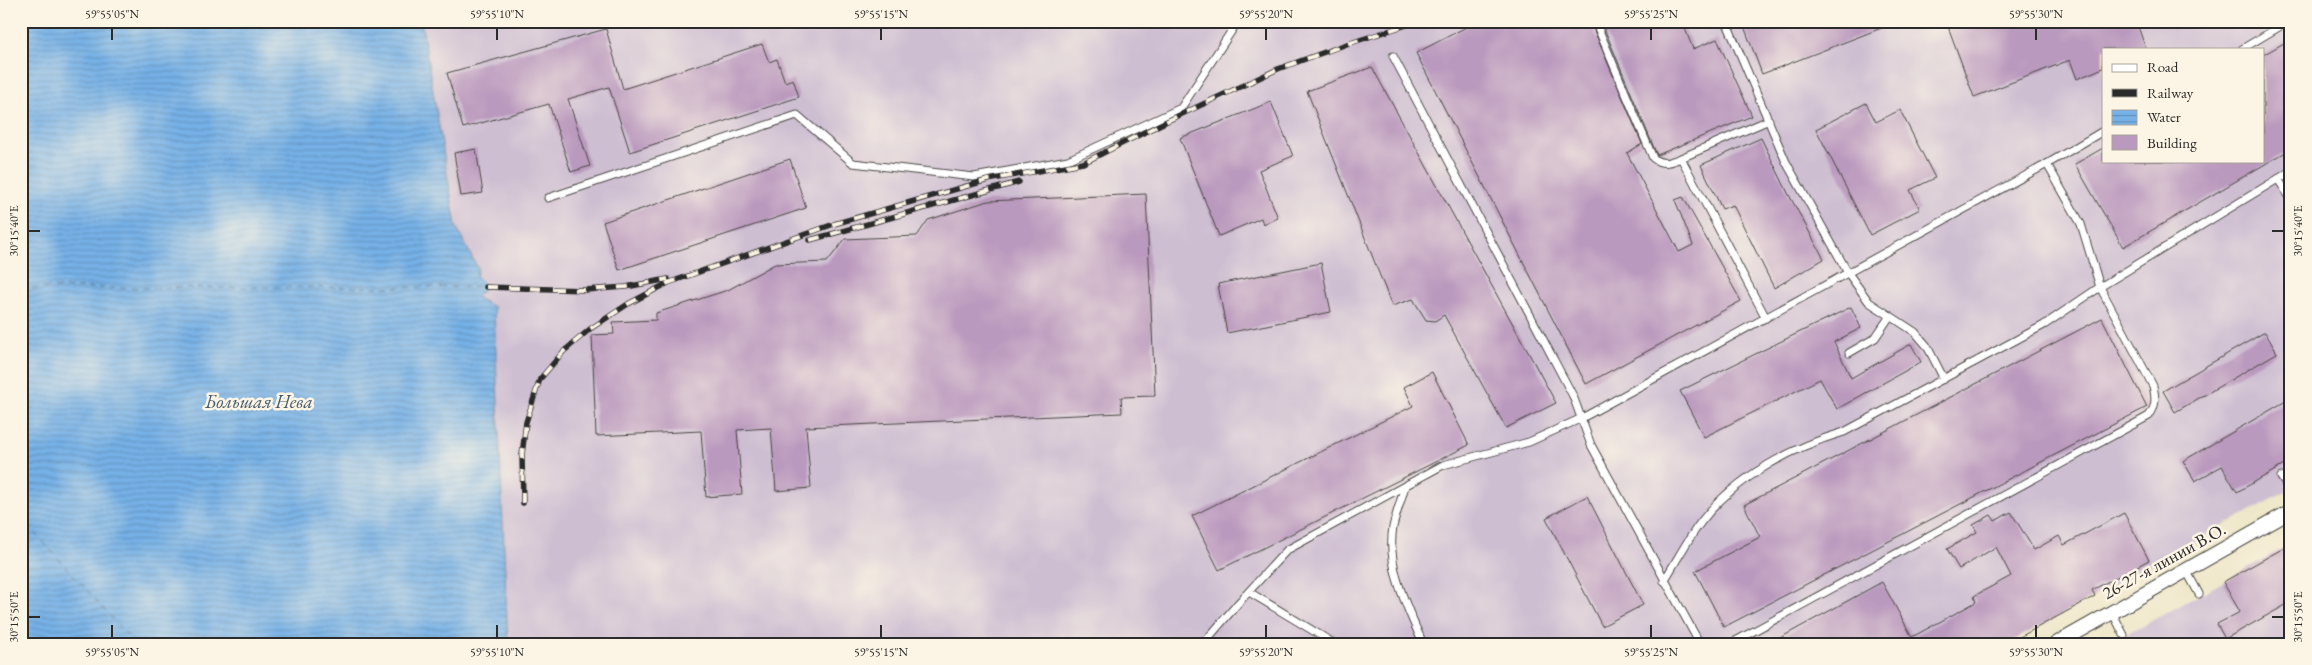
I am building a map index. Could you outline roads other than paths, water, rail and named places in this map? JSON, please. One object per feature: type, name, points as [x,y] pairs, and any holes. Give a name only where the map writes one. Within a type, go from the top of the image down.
[{"type":"street","name":"26-27-я линии В.О.","points":[[2056,644],[2291,511]]},
{"type":"lane","points":[[548,198],[797,115],[853,164],[974,176],[1068,160],[1181,108],[1238,21]]},
{"type":"lane","points":[[1595,21],[1653,158],[1660,163],[1668,163],[1681,158],[1769,120]]},
{"type":"lane","points":[[1726,21],[1786,162],[1848,272],[1869,302],[1915,332],[1927,346],[1944,379]]},
{"type":"lane","points":[[2244,48],[2289,21]]},
{"type":"lane","points":[[1394,56],[1573,396],[1591,445],[1700,644]]},
{"type":"lane","points":[[1203,644],[1287,550],[1443,465],[1529,442],[1582,418],[2047,164],[2102,132]]},
{"type":"lane","points":[[1681,158],[1766,318]]},
{"type":"lane","points":[[1730,644],[2149,416],[2154,408],[2156,398],[2153,386],[2100,287],[2081,224],[2047,164]]},
{"type":"lane","points":[[1664,581],[1700,523],[1717,504],[1746,480],[1815,441],[1844,432],[2044,325],[2100,287],[2291,171]]},
{"type":"lane","points":[[2278,179],[2291,199]]},
{"type":"lane","points":[[1849,353],[1875,338],[1890,316]]},
{"type":"lane","points":[[2281,477],[2291,493]]},
{"type":"lane","points":[[1405,486],[1393,528],[1392,549],[1396,576],[1423,644]]},
{"type":"lane","points":[[2186,570],[2199,594]]},
{"type":"lane","points":[[1249,592],[1335,644]]},
{"type":"lane","points":[[2112,612],[2124,635]]},
{"type":"water","name":"Большая Нева","points":[[21,21],[421,21],[456,226],[478,269],[476,276],[486,287],[476,297],[494,307],[508,644],[21,644]]},
{"type":"railway","points":[[523,503],[522,455],[526,422],[540,379],[563,352],[590,329],[628,304],[668,283],[834,224],[988,180],[1083,163],[1278,69],[1419,21]]},
{"type":"railway","points":[[810,240],[1019,182]]},
{"type":"railway","points":[[486,287],[585,290],[626,287],[668,279]]}]
